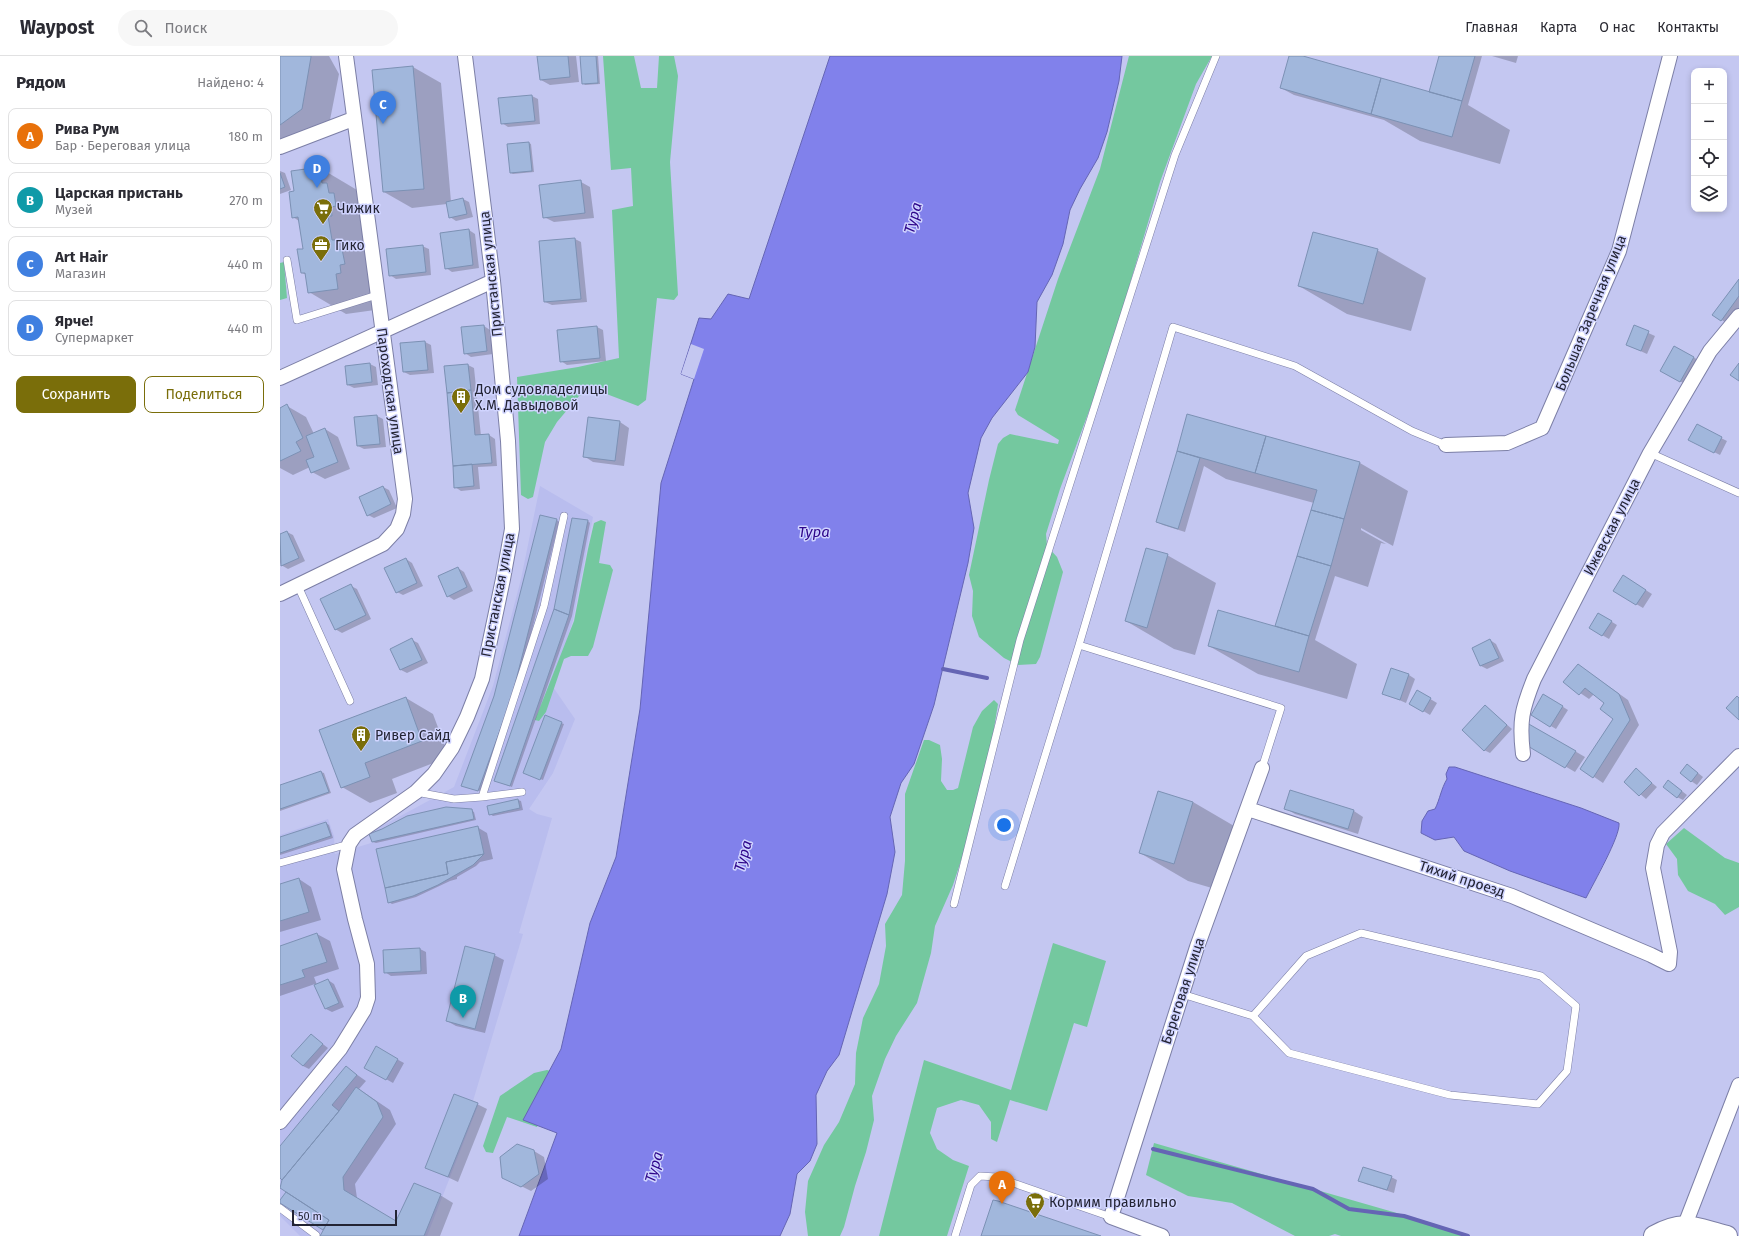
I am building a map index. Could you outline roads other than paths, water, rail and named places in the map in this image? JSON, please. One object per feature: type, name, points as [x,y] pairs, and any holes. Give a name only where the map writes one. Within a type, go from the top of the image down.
[{"type":"street","name":"Пароходская улица","points":[[280,594],[383,544],[397,529],[403,514],[405,499],[346,56]]},
{"type":"street","name":"Пристанская улица","points":[[349,844],[355,835],[416,792],[434,774],[452,748],[467,717],[482,679],[502,587],[512,529],[508,441],[493,281],[465,56]]},
{"type":"street","name":"Большая Заречная улица","points":[[1446,445],[1507,443],[1542,428],[1619,251],[1670,56]]},
{"type":"street","points":[[280,147],[354,119]]},
{"type":"street","points":[[280,378],[493,281]]},
{"type":"street","name":"Ижевская улица","points":[[1523,754],[1520,725],[1524,703],[1534,679],[1650,453],[1710,351],[1739,316]]},
{"type":"street","name":"Тихий проезд","points":[[1248,809],[1512,896],[1669,964],[1670,952],[1653,868],[1657,845],[1663,833],[1739,756]]},
{"type":"street","name":"Береговая улица","points":[[1111,1217],[1197,947],[1262,768]]},
{"type":"street","points":[[280,1122],[340,1048],[364,1010],[368,998],[367,964],[344,869],[349,844]]},
{"type":"street","points":[[1685,1225],[1739,1085]]},
{"type":"street","points":[[1111,1217],[1162,1236]]},
{"type":"street","points":[[1654,1236],[1667,1229],[1685,1225],[1727,1236]]},
{"type":"lane","points":[[954,904],[1020,640],[1175,155],[1216,56]]},
{"type":"lane","points":[[287,260],[297,320],[377,295]]},
{"type":"lane","points":[[1005,886],[1079,645],[1173,327],[1295,366],[1412,431],[1446,445]]},
{"type":"lane","points":[[1650,453],[1739,493]]},
{"type":"lane","points":[[482,797],[544,606],[564,516]]},
{"type":"lane","points":[[298,586],[350,701]]},
{"type":"lane","points":[[1079,645],[1280,708],[1262,768]]},
{"type":"lane","points":[[416,792],[454,799],[522,792]]},
{"type":"lane","points":[[280,863],[349,844]]},
{"type":"lane","points":[[1182,994],[1253,1016],[1289,1052],[1450,1095],[1538,1104],[1567,1071],[1576,1006],[1541,976],[1361,933],[1306,956],[1253,1016]]},
{"type":"lane","points":[[955,1236],[971,1185],[980,1176],[996,1177],[1111,1217]]},
{"type":"lane","points":[[280,1208],[316,1235]]},
{"type":"water","name":"Тура","points":[[830,56],[1122,56],[1119,81],[1107,132],[1098,158],[1070,210],[1063,244],[1052,275],[1037,302],[1035,347],[1028,372],[992,418],[981,438],[968,493],[974,528],[968,563],[934,705],[914,764],[901,783],[890,817],[895,852],[887,894],[839,1055],[827,1071],[816,1095],[817,1144],[810,1161],[797,1174],[790,1214],[780,1236],[519,1236],[557,1133],[523,1120],[561,1049],[590,923],[616,857],[640,709],[661,483],[694,379],[681,374],[699,318],[711,319],[728,294],[749,299]]},
{"type":"water","points":[[1449,767],[1455,767],[1581,808],[1619,823],[1616,838],[1586,898],[1510,871],[1464,851],[1454,837],[1435,840],[1421,833],[1422,821],[1428,811],[1435,809],[1447,779],[1446,774]]},
{"type":"waterway","points":[[943,669],[987,678]]},
{"type":"waterway","points":[[1153,1149],[1313,1189],[1349,1209],[1404,1216],[1468,1236]]},
{"type":"place","name":"Art Hair","points":[[383,124]]},
{"type":"place","name":"Ярче!","points":[[317,188]]},
{"type":"place","name":"Чижик","points":[[323,225]]},
{"type":"place","name":"Гико","points":[[321,262]]},
{"type":"place","name":"Дом судовладелицы Х.М. Давыдовой","points":[[461,414]]},
{"type":"place","name":"Ривер Сайд","points":[[361,752]]},
{"type":"place","name":"Царская пристань","points":[[463,1018]]},
{"type":"place","name":"Рива Рум","points":[[1002,1204]]},
{"type":"place","name":"Кормим правильно","points":[[1035,1219]]}]
